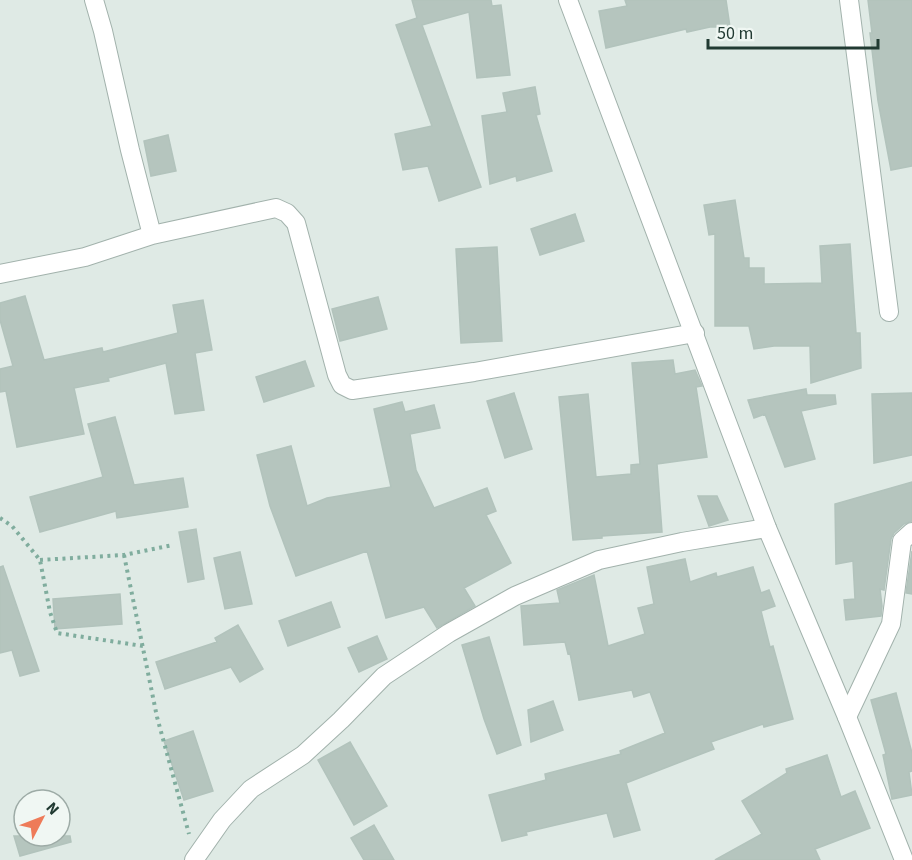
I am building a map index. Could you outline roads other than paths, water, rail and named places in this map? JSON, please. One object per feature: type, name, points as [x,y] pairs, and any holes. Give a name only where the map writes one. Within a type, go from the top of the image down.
[{"type":"street","points":[[94,0],[152,235]]},
{"type":"street","points":[[568,0],[767,528],[848,717],[904,860]]},
{"type":"street","points":[[849,0],[889,312]]},
{"type":"street","points":[[0,274],[85,258],[152,235],[276,208],[287,213],[296,222],[337,375],[342,385],[352,390],[474,372],[695,333]]},
{"type":"street","points":[[196,859],[222,820],[251,789],[303,755],[384,676],[449,633],[515,596],[599,560],[682,542],[767,528]]},
{"type":"street","points":[[848,717],[891,624],[902,541],[912,532]]}]
